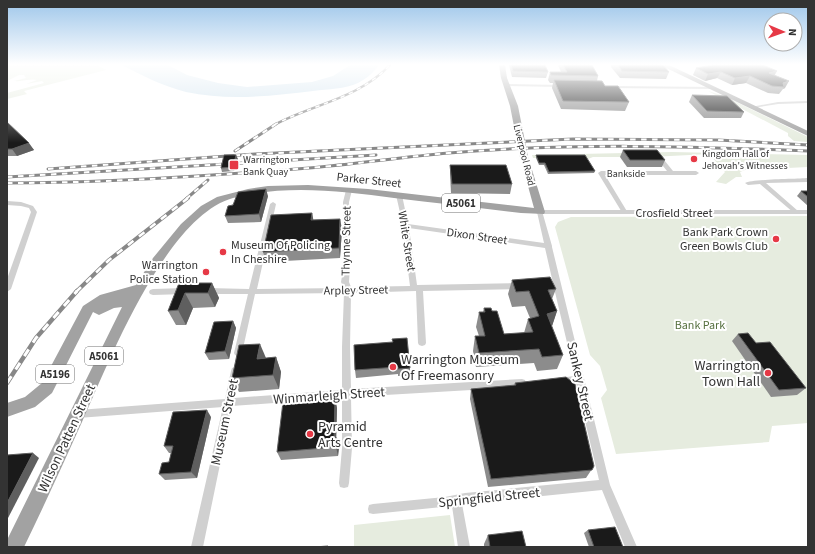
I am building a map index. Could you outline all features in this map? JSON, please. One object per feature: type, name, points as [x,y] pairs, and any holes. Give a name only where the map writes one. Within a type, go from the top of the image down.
[{"type":"highway","name":"Liverpool Road","points":[[507,91],[511,98]]},
{"type":"highway","name":"Liverpool Road","points":[[509,91],[524,157],[540,212]]},
{"type":"highway","points":[[720,91],[808,134]]},
{"type":"highway","points":[[501,207],[520,205],[529,200],[533,187]]},
{"type":"highway","name":"Parker Street","points":[[200,211],[224,198],[253,192],[306,188],[349,190],[540,212]]},
{"type":"highway","name":"Wilson Patten Street","points":[[14,547],[78,414],[117,326],[139,288],[164,251],[200,211]]},
{"type":"highway","name":"A5196","points":[[7,410],[30,402],[46,388],[88,309],[97,302],[111,295],[139,288]]},
{"type":"highway","points":[[84,319],[111,304],[131,301]]},
{"type":"street","points":[[753,107],[778,102],[808,102]]},
{"type":"street","points":[[658,156],[671,173]]},
{"type":"street","name":"Bankside","points":[[625,213],[601,173],[696,173]]},
{"type":"street","points":[[748,183],[808,180]]},
{"type":"street","points":[[761,182],[796,212]]},
{"type":"street","name":"Thynne Street","points":[[344,483],[347,448],[346,394],[348,290],[345,282],[347,265],[346,202],[349,190]]},
{"type":"street","name":"White Street","points":[[399,196],[406,226],[416,287],[422,344]]},
{"type":"street","points":[[7,203],[21,204],[31,207],[34,212],[7,289]]},
{"type":"street","name":"Museum Street","points":[[197,547],[236,362],[273,204]]},
{"type":"street","name":"Crosfield Street","points":[[540,212],[808,212]]},
{"type":"street","name":"Sankey Street","points":[[540,212],[605,485],[631,547]]},
{"type":"street","name":"Dixon Street","points":[[406,226],[549,246]]},
{"type":"street","name":"Arpley Street","points":[[153,292],[252,290],[266,292],[403,290],[416,287],[558,285]]},
{"type":"street","points":[[554,381],[580,379]]},
{"type":"street","name":"Winmarleigh Street","points":[[78,414],[531,382]]},
{"type":"street","name":"Springfield Street","points":[[373,509],[456,501],[465,498],[605,485]]},
{"type":"street","points":[[456,501],[464,547]]},
{"type":"green space","points":[[25,91],[27,94],[7,99],[7,93]]},
{"type":"green space","points":[[708,91],[724,96],[808,137],[808,142],[794,141],[788,136],[788,133]]},
{"type":"green space","points":[[672,152],[808,155],[808,167],[745,170],[740,172],[742,177],[736,177],[726,184],[716,182],[725,172],[709,154],[651,157],[593,157],[588,159],[585,157],[533,158],[532,155]]},
{"type":"green space","name":"Bank Park","points":[[808,216],[808,423],[772,426],[769,442],[616,454],[601,398],[607,390],[600,366],[590,355],[555,227],[558,222],[571,217]]},
{"type":"green space","points":[[450,515],[455,547],[354,547],[354,525]]},
{"type":"water","points":[[181,91],[314,91],[250,97],[202,95]]},
{"type":"building","points":[[559,91],[621,91],[629,102],[563,101]]},
{"type":"building","points":[[692,95],[727,96],[744,112],[707,111]]},
{"type":"building","points":[[7,122],[29,143],[12,149],[7,149]]},
{"type":"building","points":[[623,150],[657,150],[665,160],[630,160]]},
{"type":"building","points":[[224,155],[236,155],[233,167],[221,168]]},
{"type":"building","points":[[536,155],[585,155],[595,171],[549,172],[545,163],[539,163]]},
{"type":"building","points":[[450,165],[506,165],[512,184],[452,184]]},
{"type":"building","points":[[266,189],[259,214],[225,216],[228,206],[233,205],[238,192]]},
{"type":"building","points":[[801,191],[808,191],[808,197]]},
{"type":"building","points":[[312,213],[311,220],[340,219],[339,248],[263,252],[271,215]]},
{"type":"building","points":[[550,277],[556,289],[548,290],[557,311],[547,314],[563,355],[542,357],[539,349],[479,353],[475,336],[485,336],[479,312],[485,312],[484,308],[491,308],[492,311],[497,311],[504,334],[533,332],[528,319],[539,316],[529,291],[516,292],[512,280]]},
{"type":"building","points":[[179,283],[212,283],[208,293],[185,293],[178,310],[168,311]]},
{"type":"building","points":[[233,321],[225,351],[205,353],[214,322]]},
{"type":"building","points":[[748,333],[756,343],[770,342],[806,388],[779,390],[738,334]]},
{"type":"building","points":[[407,338],[410,368],[398,369],[398,367],[355,370],[354,345],[393,342],[392,339]]},
{"type":"building","points":[[260,344],[257,359],[276,357],[273,375],[232,378],[239,345]]},
{"type":"building","points":[[566,377],[575,384],[594,466],[592,470],[491,479],[471,389],[516,385],[515,383]]},
{"type":"building","points":[[335,399],[334,438],[337,438],[336,447],[277,452],[283,402]]},
{"type":"building","points":[[207,410],[191,472],[159,474],[162,463],[169,462],[173,446],[164,446],[173,412]]},
{"type":"building","points":[[33,453],[7,503],[7,455]]},
{"type":"building","points":[[615,527],[623,547],[594,547],[588,530]]},
{"type":"building","points":[[522,531],[526,547],[490,547],[488,535]]},
{"type":"railway","points":[[276,124],[354,91]]},
{"type":"railway","points":[[235,151],[276,124]]},
{"type":"railway","points":[[48,169],[255,154],[573,139],[718,140],[808,145]]},
{"type":"railway","points":[[7,183],[83,182],[196,176],[309,168],[449,153],[539,148],[629,146],[808,151]]},
{"type":"railway","points":[[7,177],[376,155]]},
{"type":"railway","points":[[186,199],[208,180]]},
{"type":"railway","points":[[77,291],[109,260],[188,198]]},
{"type":"railway","points":[[7,383],[36,338],[77,291]]},
{"type":"place","name":"Kingdom Hall of Jehovah's Witnesses","points":[[694,159]]},
{"type":"place","name":"Warrington Bank Quay","points":[[234,165]]},
{"type":"place","name":"Bank Park Crown Green Bowls Club","points":[[776,239]]},
{"type":"place","name":"Museum Of Policing In Cheshire","points":[[223,252]]},
{"type":"place","name":"Warrington Police Station","points":[[206,272]]},
{"type":"place","name":"Warrington Museum Of Freemasonry","points":[[393,367]]},
{"type":"place","name":"Warrington Town Hall","points":[[768,373]]},
{"type":"place","name":"Pyramid Arts Centre","points":[[310,434]]}]
